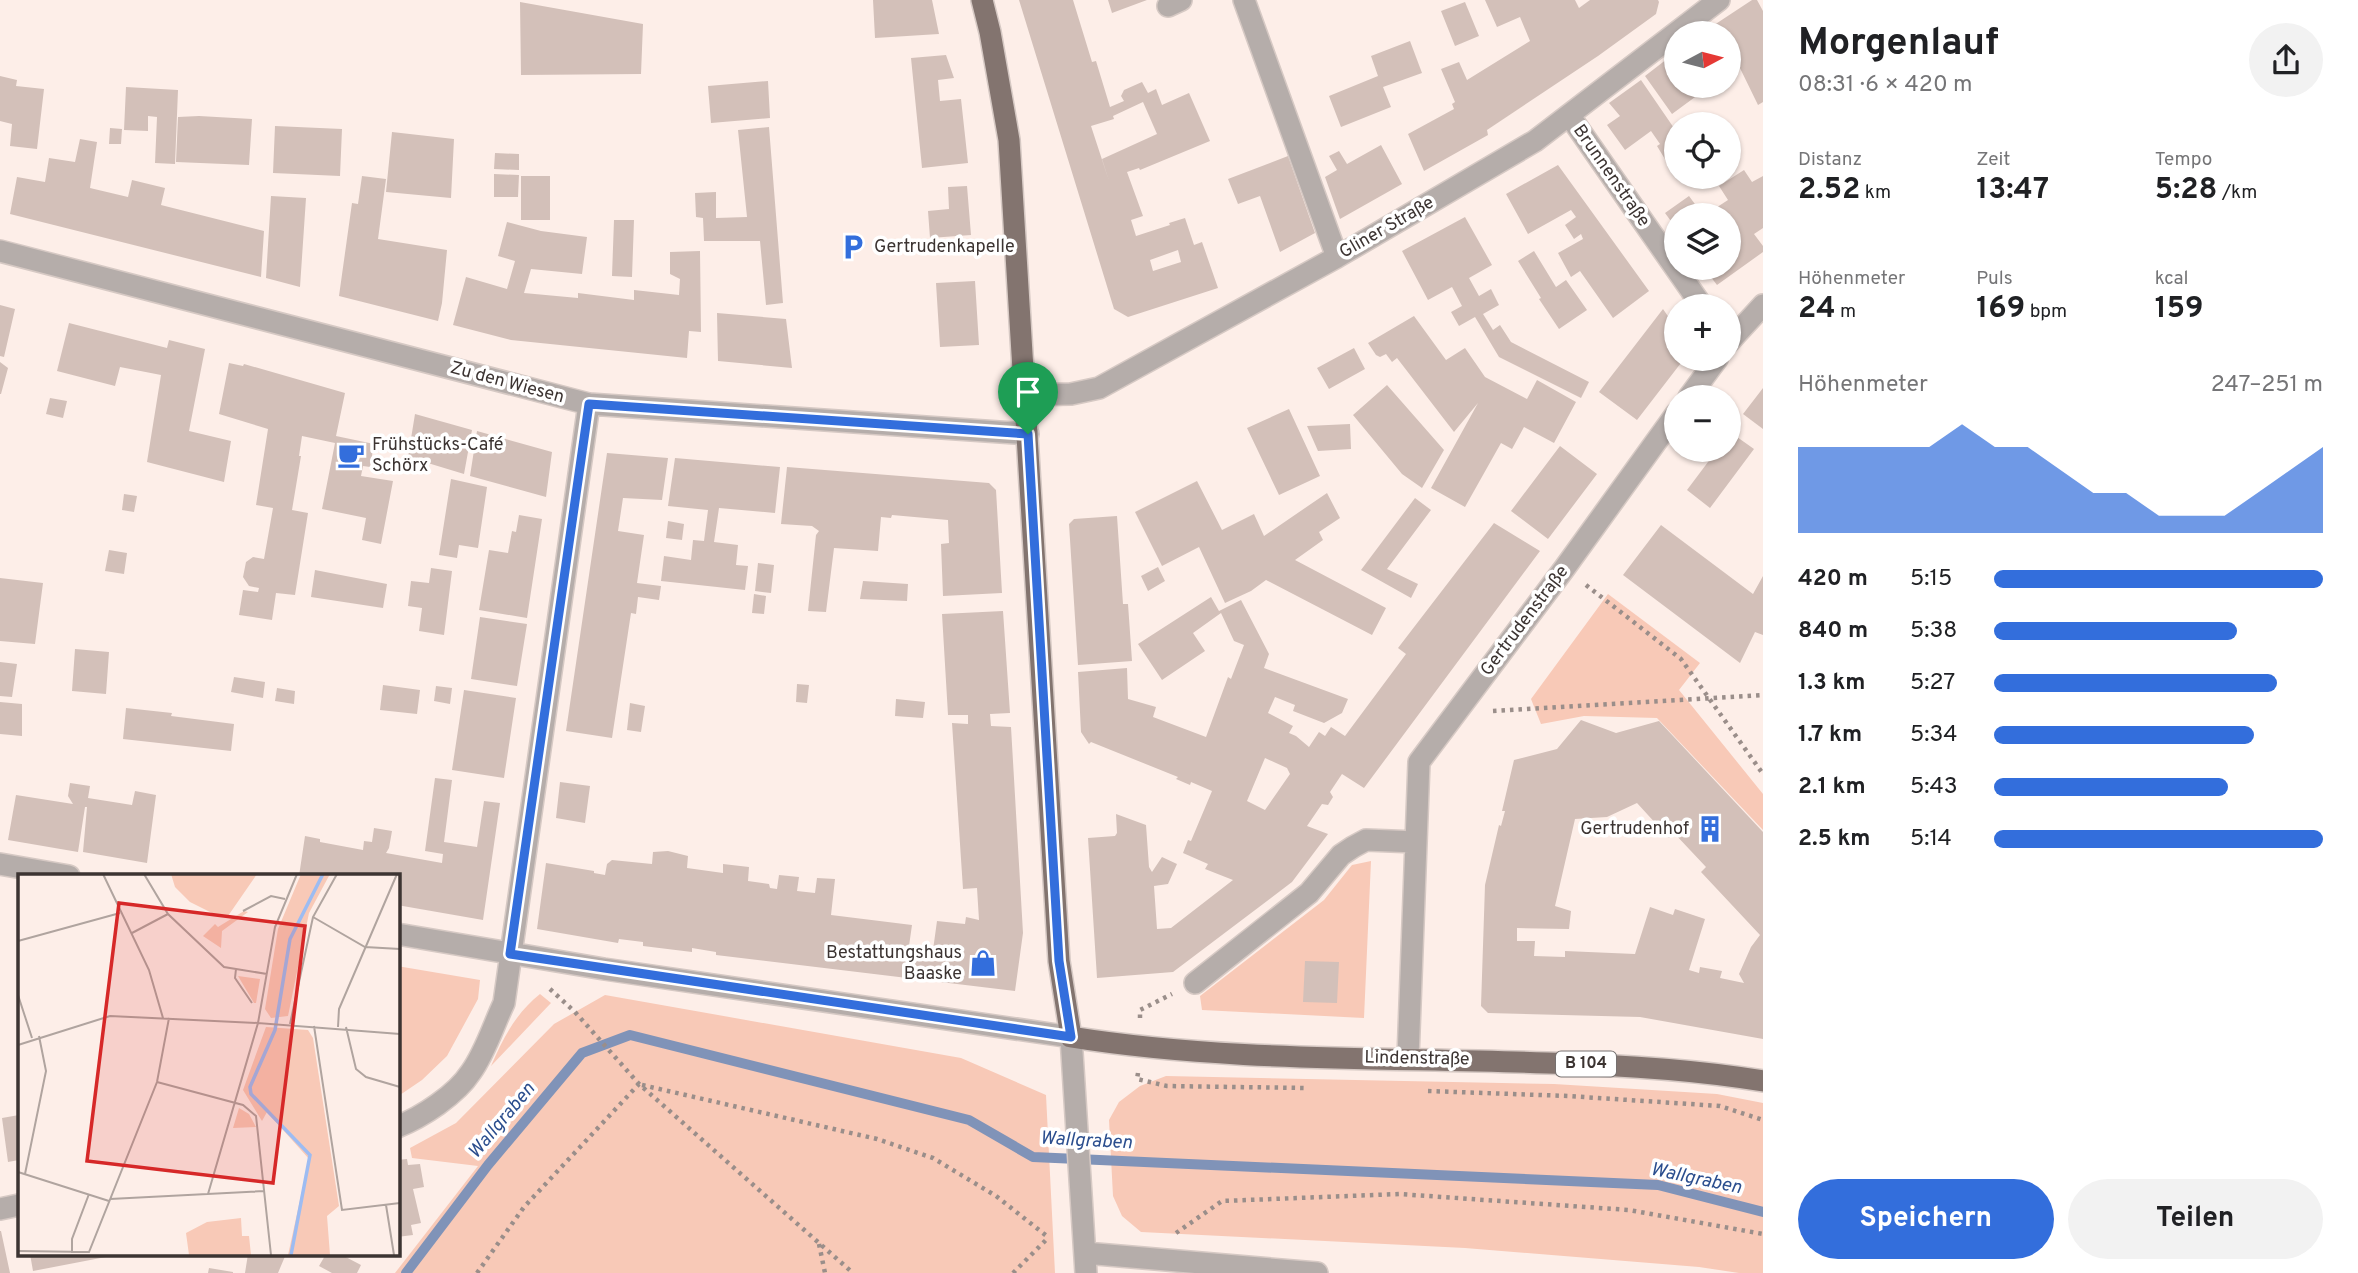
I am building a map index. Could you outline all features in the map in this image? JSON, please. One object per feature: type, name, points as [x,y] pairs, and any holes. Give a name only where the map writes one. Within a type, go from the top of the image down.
[{"type":"main road","points":[[982,0],[1010,141],[1059,961],[1071,1037]]},
{"type":"main road","name":"Lindenstraße","points":[[1071,1037],[1138,1048],[1327,1057],[1632,1066],[1763,1081]]},
{"type":"street","points":[[1244,0],[1337,257]]},
{"type":"street","name":"Gliner Straße","points":[[1026,395],[1071,394],[1099,388],[1337,257],[1535,141],[1569,116],[1692,9],[1719,0]]},
{"type":"street","name":"Brunnenstraße","points":[[1569,116],[1694,294]]},
{"type":"street","name":"Zu den Wiesen","points":[[0,251],[589,404],[1028,434]]},
{"type":"street","points":[[1741,329],[1763,305]]},
{"type":"street","points":[[399,1126],[441,1102],[471,1073],[505,1003],[589,404]]},
{"type":"street","name":"Gertrudenstraße","points":[[1408,1058],[1419,762],[1664,431]]},
{"type":"street","points":[[1195,983],[1309,893],[1341,855],[1353,847],[1366,840],[1416,842]]},
{"type":"street","points":[[0,864],[58,874]]},
{"type":"street","points":[[399,934],[510,954],[1071,1037],[1085,1263],[1141,1258],[1317,1273]]},
{"type":"street","points":[[0,1209],[18,1205]]},
{"type":"path","points":[[1564,569],[1681,659],[1763,774]]},
{"type":"path","points":[[1457,713],[1763,695]]},
{"type":"path","points":[[566,1004],[639,1084],[853,1273]]},
{"type":"path","points":[[1138,1079],[1167,1086],[1315,1088]]},
{"type":"path","points":[[639,1084],[877,1139],[933,1158],[996,1196],[1085,1263]]},
{"type":"path","points":[[477,1273],[524,1208],[639,1084]]},
{"type":"path","points":[[1421,1091],[1567,1096],[1720,1106],[1763,1119]]},
{"type":"path","points":[[1141,1258],[1222,1201],[1399,1194],[1629,1210],[1763,1234]]},
{"type":"path","points":[[1013,1273],[1048,1237]]},
{"type":"path","points":[[818,1243],[825,1273]]},
{"type":"shaded area","points":[[1608,594],[1700,663],[1679,690],[1763,794],[1763,830],[1657,718],[1584,716],[1541,724],[1531,699]]},
{"type":"shaded area","points":[[1371,861],[1364,1018],[1202,1010],[1200,996],[1324,900],[1352,865]]},
{"type":"shaded area","points":[[399,966],[480,980],[478,999],[447,1056],[422,1080],[399,1096]]},
{"type":"shaded area","points":[[540,994],[551,1003],[491,1066],[511,1027],[524,1009]]},
{"type":"shaded area","points":[[605,995],[961,1058],[1046,1095],[1055,1273],[395,1273],[478,1166],[412,1158],[410,1148],[456,1123],[554,1024]]},
{"type":"shaded area","points":[[1166,1076],[1554,1084],[1717,1094],[1763,1103],[1763,1273],[1465,1248],[1141,1232],[1122,1216],[1113,1196],[1109,1120],[1119,1102],[1140,1086]]},
{"type":"building","points":[[873,0],[932,0],[939,34],[875,38]]},
{"type":"building","points":[[1019,0],[1073,0],[1092,62],[1096,61],[1110,107],[1124,101],[1121,96],[1124,90],[1142,82],[1148,93],[1156,89],[1162,105],[1189,93],[1210,141],[1140,170],[1139,168],[1127,172],[1143,216],[1131,220],[1136,236],[1185,218],[1194,245],[1202,242],[1218,288],[1128,317],[1114,309]],"holes":[[[1143,102],[1157,134],[1102,159],[1109,181],[1091,126],[1114,119],[1113,116]],[[1178,250],[1181,262],[1153,271],[1150,260]]]},
{"type":"building","points":[[1108,0],[1147,0],[1112,13]]},
{"type":"building","points":[[1485,0],[1575,0],[1579,8],[1590,0],[1659,2],[1656,14],[1598,56],[1487,130],[1488,135],[1424,171],[1408,134],[1454,109],[1452,104],[1455,102],[1441,69],[1459,62],[1467,80],[1530,41],[1520,17],[1497,27]]},
{"type":"building","points":[[1752,0],[1757,0],[1763,11],[1763,102],[1758,105],[1741,70],[1741,21],[1720,21]]},
{"type":"building","points":[[520,2],[643,24],[641,74],[521,75]]},
{"type":"building","points":[[1465,2],[1479,36],[1455,46],[1441,11]]},
{"type":"building","points":[[1410,41],[1422,73],[1383,87],[1391,107],[1341,127],[1329,96],[1378,76],[1371,56]]},
{"type":"building","points":[[946,55],[954,78],[938,80],[940,101],[961,99],[968,163],[922,168],[911,58]]},
{"type":"building","points":[[1664,61],[1664,98],[1694,98],[1675,112],[1671,112],[1645,76]]},
{"type":"building","points":[[0,76],[17,80],[16,86],[44,89],[37,149],[10,146],[12,124],[0,121]]},
{"type":"building","points":[[1641,80],[1664,114],[1664,158],[1657,146],[1660,144],[1651,131],[1625,150],[1607,125],[1620,116],[1609,103]]},
{"type":"building","points":[[768,81],[770,118],[711,123],[708,86]]},
{"type":"building","points":[[126,87],[178,90],[175,164],[155,163],[157,117],[148,116],[148,131],[124,130]]},
{"type":"building","points":[[178,117],[252,119],[249,165],[176,162]]},
{"type":"building","points":[[275,126],[342,129],[340,176],[273,173]]},
{"type":"building","points":[[769,127],[783,303],[766,305],[760,241],[704,241],[703,218],[696,217],[695,193],[716,192],[716,218],[747,217],[738,130]]},
{"type":"building","points":[[110,128],[122,129],[121,144],[109,144]]},
{"type":"building","points":[[392,132],[454,139],[451,198],[386,192]]},
{"type":"building","points":[[80,139],[97,142],[90,188],[128,197],[132,180],[165,188],[161,205],[264,231],[261,277],[10,214],[17,177],[45,182],[49,158],[75,162]]},
{"type":"building","points":[[1381,145],[1402,184],[1340,219],[1325,177],[1337,170],[1329,156],[1339,151],[1347,164]]},
{"type":"building","points":[[495,153],[519,154],[519,170],[494,169]]},
{"type":"building","points":[[1288,156],[1315,233],[1280,252],[1260,196],[1238,204],[1228,179]]},
{"type":"building","points":[[1558,165],[1649,291],[1613,318],[1580,271],[1571,277],[1558,253],[1583,239],[1581,234],[1574,239],[1565,225],[1576,217],[1571,210],[1528,234],[1506,194]]},
{"type":"building","points":[[1744,170],[1752,182],[1763,176],[1763,228],[1754,234],[1763,246],[1763,252],[1741,268],[1741,203],[1723,203],[1728,200],[1721,189],[1741,189],[1741,172]]},
{"type":"building","points":[[494,174],[519,175],[518,197],[494,197]]},
{"type":"building","points":[[362,176],[386,179],[378,239],[447,250],[438,321],[339,296],[352,203],[358,204]]},
{"type":"building","points":[[521,176],[550,176],[550,220],[521,220]]},
{"type":"building","points":[[967,186],[971,235],[930,238],[928,211],[949,209],[948,187]]},
{"type":"building","points":[[271,196],[306,198],[300,287],[266,278]]},
{"type":"building","points":[[1689,196],[1694,203],[1679,203]]},
{"type":"building","points":[[1465,217],[1492,265],[1469,278],[1479,296],[1491,289],[1499,305],[1483,314],[1493,330],[1500,325],[1511,342],[1589,382],[1581,398],[1499,357],[1475,317],[1459,326],[1451,312],[1462,306],[1452,287],[1428,300],[1402,251]]},
{"type":"building","points":[[614,220],[634,220],[632,277],[612,276]]},
{"type":"building","points":[[507,222],[541,231],[587,237],[582,274],[531,269],[524,293],[578,298],[578,293],[634,300],[634,290],[679,295],[680,279],[670,274],[670,252],[700,251],[701,332],[689,331],[687,358],[511,340],[453,325],[466,277],[507,289],[515,261],[498,256]]},
{"type":"building","points":[[1534,251],[1556,287],[1566,280],[1587,310],[1559,329],[1518,261]]},
{"type":"building","points":[[975,281],[979,345],[940,347],[936,283]]},
{"type":"building","points":[[0,305],[15,309],[4,357],[0,356]]},
{"type":"building","points":[[1663,309],[1664,371],[1675,371],[1637,420],[1599,392]]},
{"type":"building","points":[[717,313],[786,319],[792,368],[718,361]]},
{"type":"building","points":[[1414,316],[1446,360],[1465,348],[1485,377],[1527,399],[1537,380],[1576,402],[1554,443],[1524,427],[1512,449],[1501,443],[1465,507],[1431,488],[1478,403],[1454,432],[1397,358],[1392,362],[1386,354],[1380,357],[1376,355],[1368,343]]},
{"type":"building","points":[[69,323],[167,348],[169,340],[205,349],[189,431],[231,441],[224,482],[147,462],[161,375],[120,367],[115,386],[57,371]]},
{"type":"building","points":[[1354,348],[1365,369],[1329,389],[1317,368]]},
{"type":"building","points":[[0,362],[8,368],[1,394],[0,394]]},
{"type":"building","points":[[229,363],[244,364],[345,393],[336,436],[374,444],[370,467],[363,466],[361,476],[393,481],[381,544],[362,540],[366,518],[322,509],[335,443],[302,436],[292,510],[308,513],[295,595],[276,593],[272,620],[239,615],[243,590],[258,592],[259,588],[249,586],[243,577],[246,562],[253,557],[264,559],[273,508],[256,505],[268,429],[219,414]]},
{"type":"building","points":[[1387,385],[1444,450],[1422,488],[1402,474],[1353,415]]},
{"type":"building","points":[[1763,388],[1763,429],[1743,414]]},
{"type":"building","points":[[50,398],[67,401],[63,418],[46,414]]},
{"type":"building","points":[[1289,409],[1320,476],[1279,495],[1247,428]]},
{"type":"building","points":[[415,414],[472,430],[464,474],[408,457]]},
{"type":"building","points":[[1350,424],[1351,449],[1318,451],[1307,426]]},
{"type":"building","points":[[477,431],[552,452],[546,497],[470,476]]},
{"type":"building","points":[[1741,440],[1754,449],[1710,508],[1687,490],[1708,462],[1741,462]]},
{"type":"building","points":[[1560,446],[1597,474],[1548,539],[1511,511]]},
{"type":"building","points":[[607,453],[668,458],[662,500],[623,498],[618,531],[644,535],[637,583],[661,586],[659,600],[638,597],[636,614],[631,613],[612,738],[566,731]]},
{"type":"building","points":[[675,458],[780,467],[775,513],[719,508],[714,542],[738,545],[736,565],[748,566],[745,590],[661,581],[664,556],[691,560],[693,540],[704,541],[708,510],[668,506]]},
{"type":"building","points":[[787,467],[989,483],[996,490],[1002,593],[943,596],[941,544],[949,543],[948,520],[892,515],[891,518],[881,517],[878,551],[834,548],[826,612],[808,611],[816,535],[819,531],[812,526],[781,524]]},
{"type":"building","points":[[451,479],[487,487],[478,548],[459,545],[457,558],[439,555]]},
{"type":"building","points":[[1197,481],[1222,530],[1254,514],[1264,536],[1327,493],[1340,518],[1319,532],[1323,540],[1295,560],[1386,608],[1372,635],[1266,580],[1251,591],[1225,603],[1199,547],[1162,566],[1135,512]]},
{"type":"building","points":[[124,494],[137,496],[134,512],[122,510]]},
{"type":"building","points":[[1415,498],[1431,510],[1387,569],[1418,584],[1411,598],[1361,570]]},
{"type":"building","points":[[519,515],[542,519],[527,618],[479,610],[489,550],[508,553],[512,531],[516,532]]},
{"type":"building","points":[[1117,516],[1123,604],[1128,604],[1132,661],[1078,665],[1069,524],[1074,519]]},
{"type":"building","points":[[668,521],[684,524],[682,540],[666,538]]},
{"type":"building","points":[[1494,523],[1540,551],[1364,788],[1342,774],[1330,792],[1333,797],[1328,805],[1322,804],[1307,826],[1328,834],[1292,882],[1173,972],[1097,978],[1088,838],[1115,836],[1116,814],[1146,825],[1149,867],[1152,872],[1162,857],[1177,864],[1168,884],[1154,886],[1157,929],[1171,928],[1233,880],[1205,869],[1208,864],[1183,853],[1188,840],[1191,841],[1212,791],[1191,782],[1190,785],[1176,779],[1178,777],[1091,742],[1089,744],[1081,732],[1078,672],[1127,668],[1128,699],[1156,707],[1153,717],[1206,737],[1228,677],[1231,679],[1244,645],[1234,641],[1221,613],[1193,633],[1205,651],[1162,680],[1138,644],[1211,597],[1219,611],[1241,600],[1269,654],[1264,668],[1348,699],[1342,713],[1324,723],[1293,711],[1295,705],[1275,697],[1268,713],[1293,726],[1289,733],[1309,747],[1319,732],[1325,736],[1331,727],[1345,736],[1406,654],[1398,648]],"holes":[[[1265,758],[1287,768],[1290,774],[1265,810],[1247,801]]]},
{"type":"building","points":[[1661,525],[1753,594],[1763,576],[1763,635],[1755,632],[1740,663],[1623,575]]},
{"type":"building","points":[[109,550],[127,553],[124,574],[105,571]]},
{"type":"building","points":[[758,563],[774,565],[771,593],[755,591]]},
{"type":"building","points":[[1158,567],[1165,581],[1148,591],[1141,576]]},
{"type":"building","points":[[431,568],[452,571],[444,635],[419,631],[422,608],[408,606],[411,581],[429,583]]},
{"type":"building","points":[[315,570],[387,584],[383,608],[311,597]]},
{"type":"building","points":[[0,578],[43,583],[35,644],[0,641]]},
{"type":"building","points":[[863,581],[908,584],[907,601],[860,599]]},
{"type":"building","points":[[754,594],[766,596],[764,614],[752,613]]},
{"type":"building","points":[[1003,611],[1010,713],[990,714],[991,726],[1011,727],[1023,933],[1015,991],[716,955],[716,952],[692,948],[692,952],[643,946],[643,942],[619,939],[618,943],[537,929],[546,863],[605,875],[607,864],[612,860],[652,864],[653,852],[668,851],[688,856],[687,868],[723,873],[723,864],[749,867],[748,881],[769,884],[770,888],[777,889],[779,875],[799,877],[797,891],[815,893],[817,878],[835,879],[831,915],[912,925],[909,946],[933,950],[937,921],[965,924],[966,917],[979,920],[977,888],[963,889],[952,723],[968,724],[968,715],[948,715],[942,614]]},
{"type":"building","points":[[480,617],[527,624],[517,686],[471,679]]},
{"type":"building","points":[[75,649],[109,652],[106,694],[72,691]]},
{"type":"building","points":[[0,662],[17,664],[12,697],[0,696]]},
{"type":"building","points":[[234,677],[265,682],[263,698],[231,692]]},
{"type":"building","points":[[797,684],[809,685],[807,703],[796,702]]},
{"type":"building","points":[[383,685],[420,690],[417,714],[380,710]]},
{"type":"building","points":[[436,686],[452,688],[450,704],[434,701]]},
{"type":"building","points":[[277,688],[295,691],[294,704],[275,701]]},
{"type":"building","points":[[464,690],[516,698],[504,778],[452,770]]},
{"type":"building","points":[[896,699],[925,702],[923,718],[895,716]]},
{"type":"building","points":[[0,702],[22,704],[22,736],[0,734]]},
{"type":"building","points":[[630,703],[645,706],[641,732],[627,730]]},
{"type":"building","points":[[126,708],[234,724],[231,751],[123,739]]},
{"type":"building","points":[[1581,720],[1616,733],[1659,721],[1763,832],[1763,1039],[1640,1017],[1488,1013],[1481,1006],[1485,885],[1499,825],[1501,826],[1505,811],[1502,811],[1514,760],[1557,749]],"holes":[[[1637,803],[1669,838],[1674,833],[1706,867],[1701,872],[1760,935],[1751,947],[1739,974],[1744,983],[1720,978],[1722,971],[1700,967],[1699,973],[1689,970],[1705,919],[1675,909],[1673,915],[1650,907],[1635,954],[1565,951],[1565,957],[1534,956],[1535,941],[1517,941],[1517,928],[1569,929],[1571,911],[1555,906],[1575,819],[1607,817]]]},
{"type":"building","points":[[435,778],[452,780],[444,842],[477,847],[484,801],[500,803],[483,920],[399,905],[399,874],[299,874],[305,836],[320,839],[320,842],[363,850],[364,841],[372,842],[374,828],[392,831],[386,853],[442,863],[443,854],[425,851]]},
{"type":"building","points":[[560,782],[590,786],[585,823],[556,818]]},
{"type":"building","points":[[70,783],[90,786],[88,798],[132,805],[135,791],[156,795],[147,863],[83,852],[87,807],[78,852],[8,840],[16,795],[73,804],[68,796]]},
{"type":"building","points":[[1305,961],[1339,962],[1337,1003],[1303,1002]]},
{"type":"building","points":[[18,1115],[18,1160],[8,1162],[2,1118]]},
{"type":"building","points":[[407,1159],[408,1165],[420,1164],[424,1187],[413,1189],[421,1223],[411,1225],[413,1235],[399,1237],[399,1160]]},
{"type":"building","points":[[1,1231],[10,1273],[0,1273]]},
{"type":"building","points":[[30,1256],[111,1256],[33,1271]]},
{"type":"building","points":[[248,1256],[285,1256],[278,1273],[245,1273]]},
{"type":"building","points":[[325,1256],[344,1256],[361,1265],[357,1273],[332,1273],[319,1266]]},
{"type":"building","points":[[209,1268],[233,1272],[233,1273],[208,1273]]},
{"type":"waterway","name":"Wallgraben","points":[[406,1273],[488,1165],[582,1053],[630,1035],[969,1120],[1033,1157],[1658,1185],[1763,1212]]},
{"type":"place","name":"Gertrudenkapelle","points":[[853,247]]},
{"type":"place","name":"Frühstücks-Café Schörx","points":[[351,455]]},
{"type":"place","name":"Gertrudenhof","points":[[1710,829]]},
{"type":"place","name":"Bestattungshaus Baaske","points":[[983,963]]},
{"type":"route","points":[[589,404],[1028,434],[1059,961],[1071,1037],[510,954],[589,404]]}]
